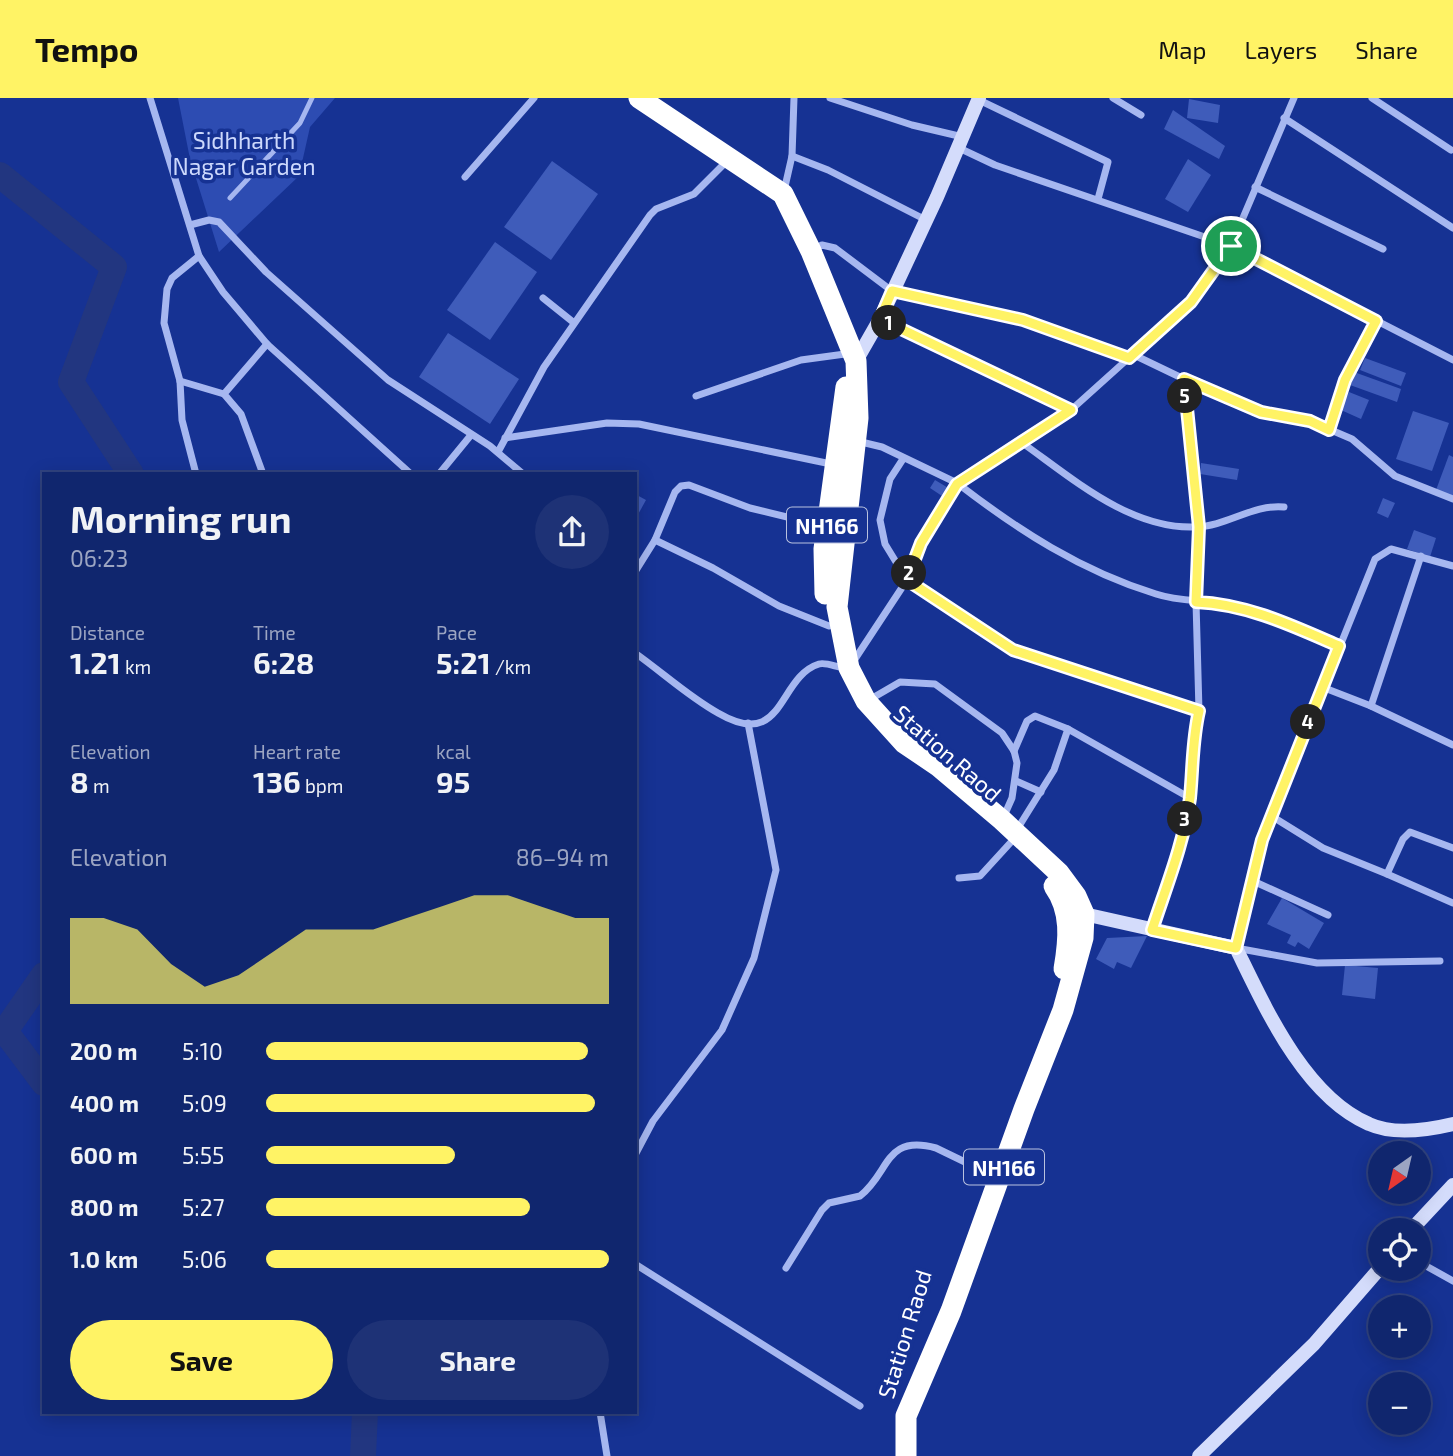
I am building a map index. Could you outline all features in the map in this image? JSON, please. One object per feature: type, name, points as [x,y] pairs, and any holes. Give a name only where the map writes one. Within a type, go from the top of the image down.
[{"type":"highway","name":"Station Raod","points":[[624,98],[778,198],[851,358],[827,527],[825,599],[829,626],[843,668],[865,715],[899,751],[1010,831]]},
{"type":"highway","points":[[639,98],[783,194]]},
{"type":"highway","name":"NH166","points":[[783,194],[811,251],[851,358],[855,440],[837,607],[843,668],[866,701],[904,743],[938,766],[1067,882],[1076,916]]},
{"type":"highway","name":"Station Raod","points":[[906,1456],[906,1416],[925,1340],[994,1176],[1016,1094],[1062,975],[1076,916]]},
{"type":"street","points":[[150,98],[198,256],[223,292],[267,344],[409,472]]},
{"type":"street","points":[[466,177],[534,98]]},
{"type":"street","points":[[783,194],[792,156],[794,98]]},
{"type":"street","points":[[830,98],[961,143],[995,165],[1231,246],[1453,360]]},
{"type":"street","points":[[1113,98],[1141,115]]},
{"type":"street","points":[[637,654],[719,714],[748,723],[765,721],[778,712],[793,686],[807,670],[822,663],[843,668],[907,580],[921,543],[957,484],[1071,410],[1191,302],[1231,246],[1294,98]]},
{"type":"street","points":[[1372,98],[1451,150]]},
{"type":"street","points":[[696,396],[801,360],[851,358],[880,319],[979,99],[1108,163],[1098,199]]},
{"type":"street","points":[[1284,118],[1453,228]]},
{"type":"street","points":[[792,156],[828,170],[926,220]]},
{"type":"street","points":[[498,452],[544,367],[650,215],[656,209],[694,194],[724,164]]},
{"type":"street","points":[[1255,187],[1383,249]]},
{"type":"street","points":[[190,226],[209,220],[219,222],[275,280],[388,380],[498,452],[521,472]]},
{"type":"street","points":[[811,251],[822,245],[835,248],[881,286],[892,291],[1023,320],[1130,356],[1261,412],[1310,421],[1352,439],[1395,475],[1453,499]]},
{"type":"street","points":[[195,472],[182,420],[180,381],[164,323],[167,289],[172,278],[198,256]]},
{"type":"street","points":[[543,298],[573,322]]},
{"type":"street","points":[[880,319],[1071,410]]},
{"type":"street","points":[[1329,430],[1345,380],[1376,321]]},
{"type":"street","points":[[224,394],[267,344]]},
{"type":"street","points":[[1152,930],[1181,840],[1190,798],[1192,743],[1199,711],[1196,602],[1199,527],[1184,379]]},
{"type":"street","points":[[180,381],[224,394],[241,414],[262,472]]},
{"type":"street","points":[[505,439],[607,423],[639,424],[836,465]]},
{"type":"street","points":[[441,472],[471,435]]},
{"type":"street","points":[[855,440],[872,443],[957,484],[1028,535],[1101,574],[1157,595],[1219,603],[1266,615],[1339,646]]},
{"type":"street","points":[[1021,442],[1100,496],[1132,514],[1166,526],[1199,527],[1258,509],[1284,507]]},
{"type":"street","points":[[903,459],[890,479],[880,520],[885,544],[907,580],[1013,650],[1199,711]]},
{"type":"street","points":[[637,569],[655,540],[675,492],[681,486],[689,485],[763,512],[827,527]]},
{"type":"street","points":[[655,540],[713,568],[779,606],[829,626]]},
{"type":"street","points":[[1453,566],[1391,549],[1375,559],[1262,840],[1236,948],[1276,1027],[1296,1059],[1350,1113],[1370,1125],[1387,1129],[1436,1128],[1453,1124]]},
{"type":"street","points":[[637,554],[646,556]]},
{"type":"street","points":[[1371,706],[1421,556]]},
{"type":"street","points":[[866,701],[900,682],[935,684],[1002,733],[1014,751]]},
{"type":"street","points":[[1322,687],[1371,706],[1453,745]]},
{"type":"street","points":[[1010,831],[1016,781],[1014,751],[1027,721],[1035,716],[1068,729],[1190,798]]},
{"type":"street","points":[[637,1151],[653,1121],[722,1030],[754,958],[776,870],[748,723]]},
{"type":"street","points":[[959,878],[980,876],[1010,831],[1041,792],[1054,770],[1068,729]]},
{"type":"street","points":[[1016,781],[1041,792]]},
{"type":"street","points":[[1273,817],[1323,848],[1453,903]]},
{"type":"street","points":[[1387,874],[1403,839],[1410,832],[1453,848]]},
{"type":"street","points":[[1253,881],[1328,915]]},
{"type":"street","points":[[1076,916],[1317,963],[1440,961]]},
{"type":"street","points":[[786,1268],[822,1209],[829,1203],[860,1196],[895,1151],[925,1145],[994,1176]]},
{"type":"street","points":[[1422,1218],[1453,1185]]},
{"type":"street","points":[[637,1265],[860,1406]]},
{"type":"street","points":[[1431,1269],[1453,1281]]},
{"type":"street","points":[[1199,1456],[1314,1344],[1369,1281]]},
{"type":"street","points":[[600,1414],[607,1456]]},
{"type":"lane","points":[[230,198],[300,123],[312,98]]},
{"type":"green space","name":"Sidhharth Nagar Garden","points":[[178,98],[335,98],[310,127],[299,176],[219,252],[190,159]]},
{"type":"building","points":[[1189,99],[1220,105],[1218,123],[1187,118]]},
{"type":"building","points":[[1173,110],[1225,146],[1219,159],[1164,129]]},
{"type":"building","points":[[1188,159],[1211,175],[1188,212],[1165,199]]},
{"type":"building","points":[[552,161],[598,194],[551,260],[504,227]]},
{"type":"building","points":[[495,242],[537,272],[490,340],[447,310]]},
{"type":"building","points":[[448,333],[519,379],[490,424],[419,377]]},
{"type":"building","points":[[1365,358],[1406,373],[1401,386],[1360,370]]},
{"type":"building","points":[[1354,372],[1401,389],[1397,402],[1350,385]]},
{"type":"building","points":[[1349,392],[1369,400],[1361,419],[1341,410]]},
{"type":"building","points":[[1413,411],[1449,423],[1432,471],[1396,459]]},
{"type":"building","points":[[1449,455],[1453,457],[1453,496],[1436,490]]},
{"type":"building","points":[[1201,463],[1239,469],[1237,480],[1200,474]]},
{"type":"building","points":[[935,480],[950,489],[945,498],[930,488]]},
{"type":"building","points":[[637,495],[646,500],[637,516]]},
{"type":"building","points":[[1383,498],[1395,503],[1388,518],[1377,513]]},
{"type":"building","points":[[1414,530],[1436,538],[1430,557],[1407,549]]},
{"type":"building","points":[[1282,898],[1324,923],[1309,949],[1298,942],[1295,947],[1287,943],[1291,935],[1267,924]]},
{"type":"building","points":[[1147,936],[1131,968],[1117,962],[1114,969],[1096,959],[1107,938]]},
{"type":"building","points":[[1345,965],[1378,968],[1375,999],[1342,995]]},
{"type":"waterway","points":[[0,175],[114,267],[71,382],[130,472]]},
{"type":"waterway","points":[[42,978],[5,1031],[42,1080]]},
{"type":"waterway","points":[[363,1456],[365,1414]]},
{"type":"route","points":[[1231,246],[1376,321],[1345,380],[1329,430],[1310,421],[1261,412],[1211,388],[1184,379],[1199,527],[1196,602],[1219,603],[1266,615],[1339,646],[1262,840],[1241,918],[1236,948],[1152,930],[1181,840],[1190,798],[1192,743],[1199,711],[1013,650],[946,603],[907,580],[921,543],[957,484],[975,469],[1071,410],[1022,384],[880,319],[892,291],[1023,320],[1129,358],[1191,302],[1231,246]]}]
